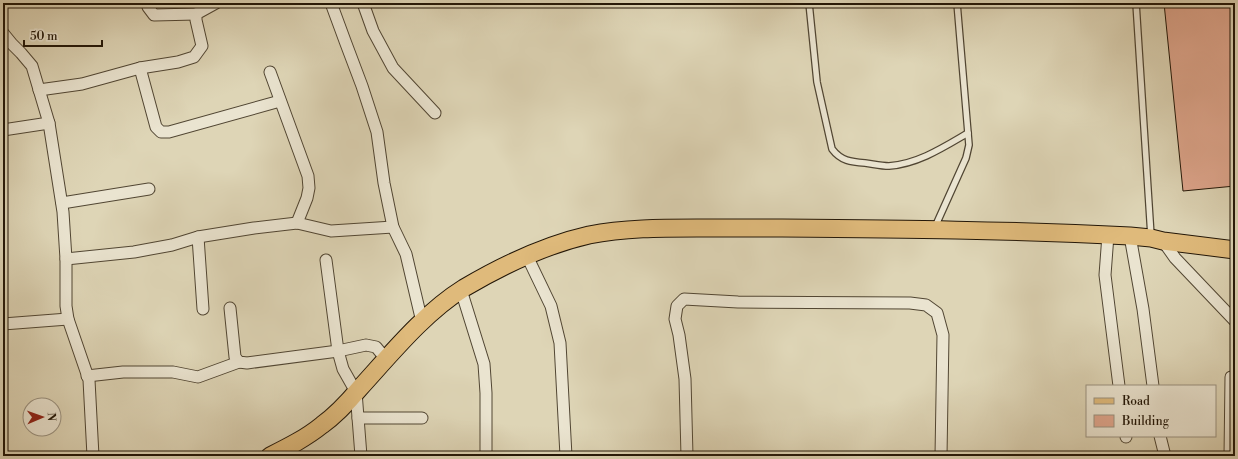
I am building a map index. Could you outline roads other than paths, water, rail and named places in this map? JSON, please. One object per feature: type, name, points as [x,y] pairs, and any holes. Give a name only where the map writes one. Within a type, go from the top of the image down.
[{"type":"main road","points":[[273,455],[293,445],[322,426],[422,322],[441,305],[462,290],[491,273],[527,256],[556,244],[590,235],[656,228],[934,229],[1130,236],[1235,250]]},
{"type":"street","points":[[147,3],[154,15],[196,14],[216,3]]},
{"type":"street","points":[[331,3],[362,86],[377,132],[384,183],[393,226],[406,254],[422,322]]},
{"type":"street","points":[[363,3],[372,31],[393,68],[435,113]]},
{"type":"street","points":[[39,90],[82,84],[140,68],[178,62],[194,57],[202,46],[196,14]]},
{"type":"street","points":[[3,33],[7,46],[21,53],[32,66],[49,123],[62,203],[66,259],[66,306],[68,319],[87,376],[90,396],[93,456]]},
{"type":"street","points":[[140,68],[156,127],[161,132],[169,132],[280,101]]},
{"type":"street","points":[[270,72],[308,176],[309,188],[307,198],[297,223]]},
{"type":"street","points":[[3,130],[49,123]]},
{"type":"street","points":[[62,203],[149,189]]},
{"type":"street","points":[[66,259],[134,252],[172,245],[198,237],[297,223],[331,231],[393,226]]},
{"type":"street","points":[[1108,235],[1106,275],[1119,385]]},
{"type":"street","points":[[1130,236],[1143,309],[1153,385]]},
{"type":"street","points":[[198,237],[203,310]]},
{"type":"street","points":[[1157,240],[1235,321]]},
{"type":"street","points":[[527,256],[551,306],[560,343],[566,456]]},
{"type":"street","points":[[326,260],[338,351],[343,369],[356,392],[361,456]]},
{"type":"street","points":[[462,290],[484,364],[486,393],[486,456]]},
{"type":"street","points":[[687,456],[685,379],[679,335],[675,319],[677,306],[684,299],[738,302],[910,303],[926,305],[937,313],[943,335],[940,456]]},
{"type":"street","points":[[230,308],[235,357],[238,362]]},
{"type":"street","points":[[3,324],[68,319]]},
{"type":"street","points":[[87,376],[123,372],[173,372],[198,377],[238,362],[247,363],[338,351],[366,345],[376,347],[386,359]]},
{"type":"street","points":[[1230,456],[1231,377]]},
{"type":"street","points":[[358,418],[422,418]]},
{"type":"street","points":[[1160,437],[1165,456]]},
{"type":"lane","points":[[809,3],[817,82],[832,149],[837,156],[854,162],[889,166],[910,162],[937,151],[968,133]]},
{"type":"lane","points":[[934,229],[966,158],[969,145],[957,3]]},
{"type":"lane","points":[[1136,3],[1157,240]]}]
